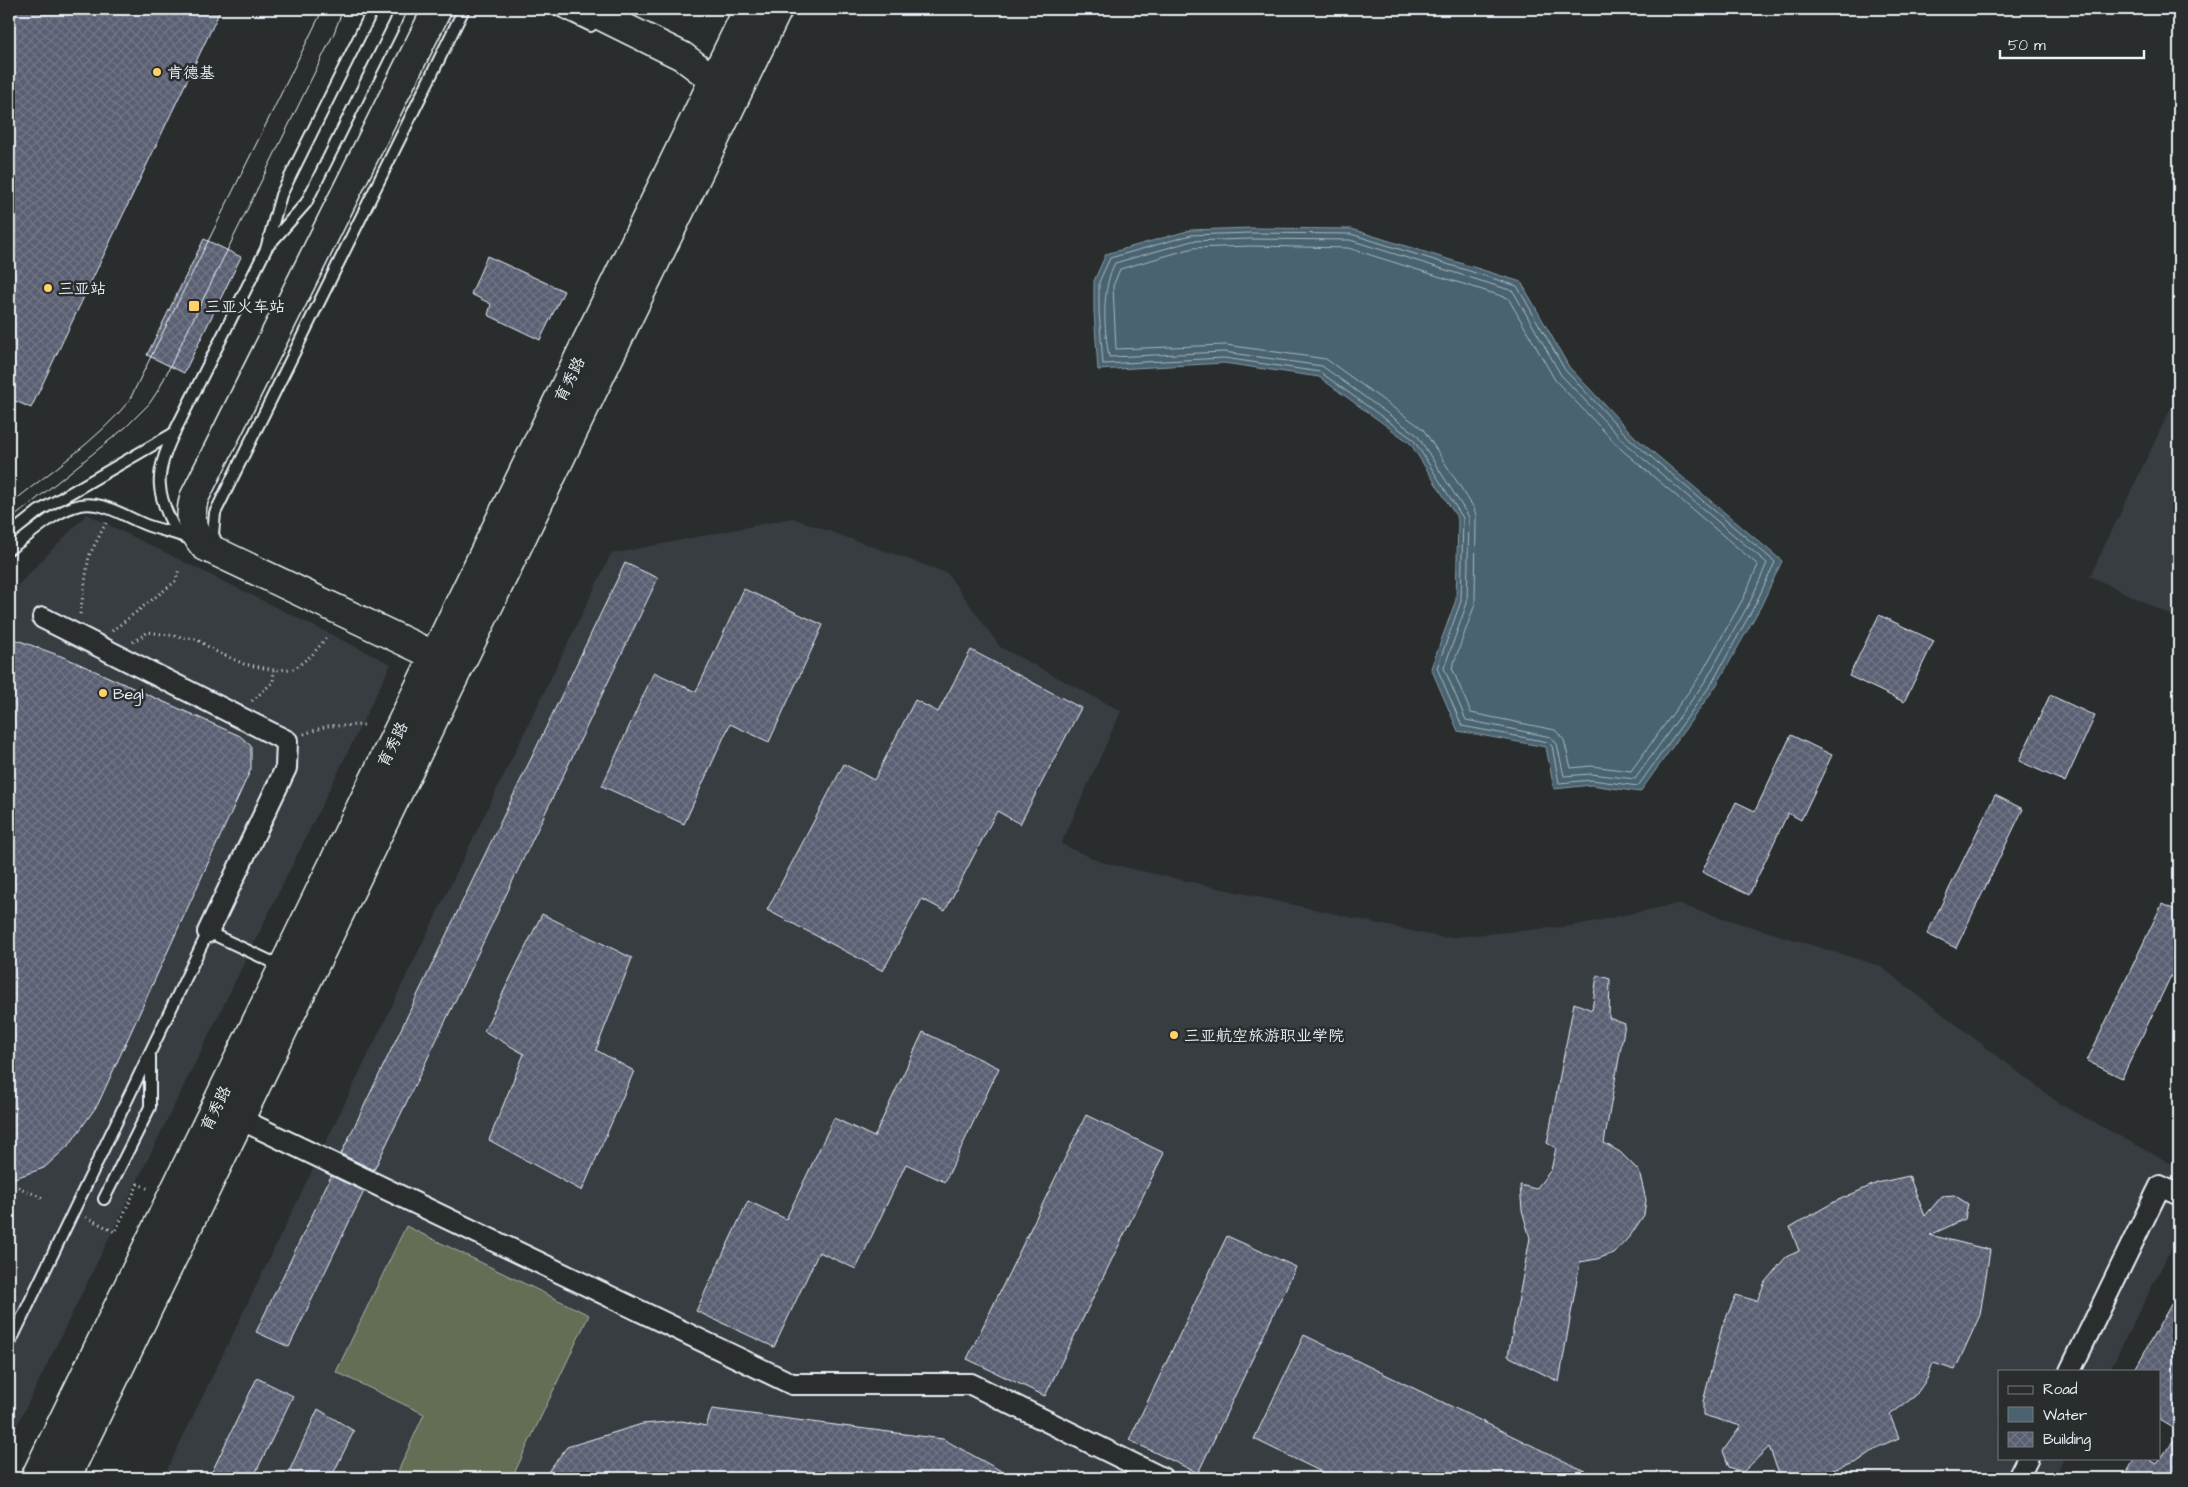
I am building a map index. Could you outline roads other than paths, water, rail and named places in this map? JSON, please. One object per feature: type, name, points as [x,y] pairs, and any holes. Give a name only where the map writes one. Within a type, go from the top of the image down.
[{"type":"main road","points":[[437,9],[194,498],[190,518],[193,529],[214,550],[446,661]]},
{"type":"main road","name":"育秀路","points":[[66,1478],[240,1119],[446,661],[748,9]]},
{"type":"main road","name":"育秀路","points":[[35,1478],[283,967],[446,661],[736,96],[778,9]]},
{"type":"main road","points":[[594,20],[671,51],[736,96]]},
{"type":"street","points":[[43,618],[287,740],[286,768],[208,932]]},
{"type":"street","points":[[240,1119],[792,1384],[971,1384],[1162,1478]]},
{"type":"street","points":[[2070,1370],[2160,1186],[2179,1195]]},
{"type":"street","points":[[2018,1478],[2027,1460]]},
{"type":"lane","points":[[177,533],[164,507],[160,490],[159,472],[163,456],[266,248],[281,195],[374,9]]},
{"type":"lane","points":[[266,248],[306,203],[401,9]]},
{"type":"lane","points":[[9,549],[62,512],[85,504],[98,504],[152,527],[177,533],[214,550],[215,513],[464,9]]},
{"type":"lane","points":[[556,9],[594,20]]},
{"type":"lane","points":[[9,535],[40,511],[174,433]]},
{"type":"lane","points":[[9,1345],[208,932],[283,967]]},
{"type":"lane","points":[[104,1199],[150,1107],[150,1051]]},
{"type":"water","points":[[1251,228],[1351,229],[1521,282],[1569,367],[1635,437],[1782,561],[1761,606],[1716,686],[1640,792],[1591,785],[1554,789],[1546,747],[1458,731],[1431,668],[1456,600],[1458,519],[1410,443],[1319,377],[1224,363],[1098,370],[1094,281],[1106,254],[1191,230]]},
{"type":"tram line","points":[[9,505],[72,456],[102,430],[129,401],[323,9]]},
{"type":"tram line","points":[[9,521],[126,427],[149,404],[159,389],[334,33],[343,9]]},
{"type":"place","name":"肯德基","points":[[157,72]]},
{"type":"place","name":"三亚站","points":[[48,288]]},
{"type":"place","name":"三亚火车站","points":[[194,306]]},
{"type":"place","name":"Begl","points":[[103,693]]},
{"type":"place","name":"三亚航空旅游职业学院","points":[[1174,1035]]}]
